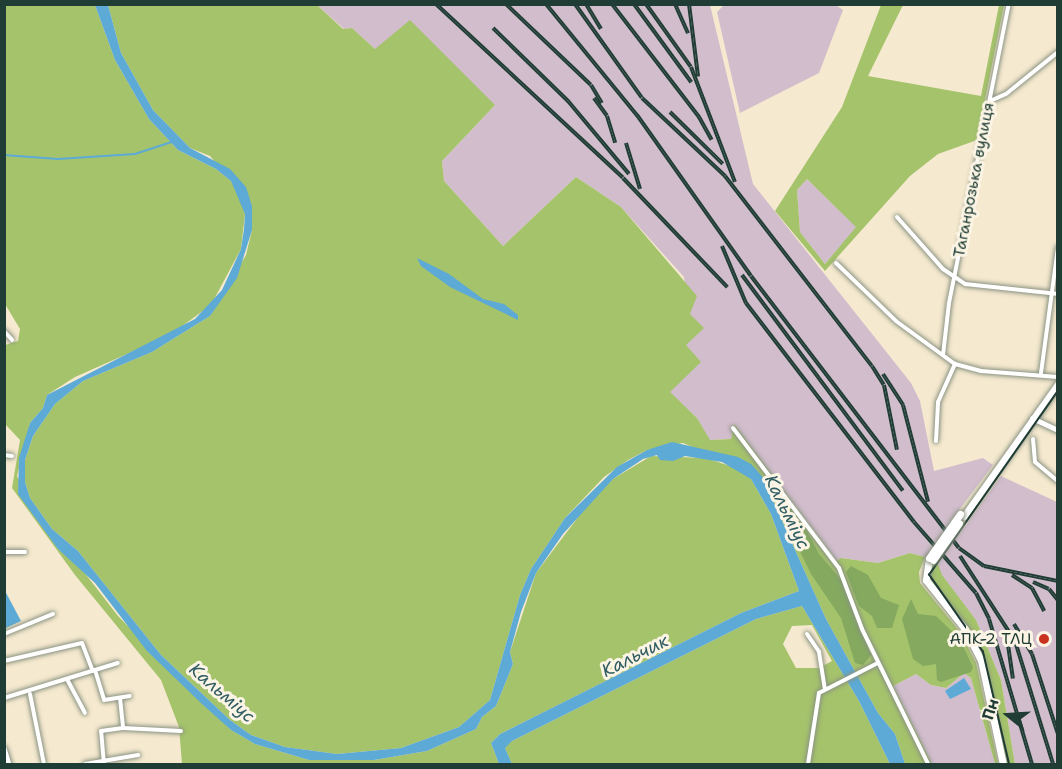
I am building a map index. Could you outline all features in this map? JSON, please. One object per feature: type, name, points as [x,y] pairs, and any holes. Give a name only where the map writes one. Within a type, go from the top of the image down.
[{"type":"highway","points":[[1003,765],[981,660],[965,629],[928,584],[926,568],[1058,384]]},
{"type":"main road","points":[[1032,418],[1058,430]]},
{"type":"street","name":"Таганрозька вулиця","points":[[943,355],[955,277],[1009,4]]},
{"type":"street","points":[[990,101],[1006,94],[1058,52]]},
{"type":"street","points":[[897,217],[943,269],[969,285],[1058,294]]},
{"type":"street","points":[[1041,372],[1058,247]]},
{"type":"street","points":[[836,263],[896,321],[955,364],[981,371],[1041,372],[1058,376]]},
{"type":"street","points":[[4,331],[12,340]]},
{"type":"street","points":[[936,441],[938,402],[955,364]]},
{"type":"street","points":[[733,428],[839,568],[878,663],[928,765]]},
{"type":"street","points":[[1033,439],[1035,462],[1058,481]]},
{"type":"street","points":[[4,455],[12,456]]},
{"type":"street","points":[[4,552],[25,552]]},
{"type":"street","points":[[4,634],[53,614]]},
{"type":"street","points":[[807,634],[819,652],[825,689]]},
{"type":"street","points":[[4,661],[82,643],[104,700],[130,696]]},
{"type":"street","points":[[4,698],[30,694],[118,663]]},
{"type":"street","points":[[808,765],[819,693],[878,663]]},
{"type":"street","points":[[68,681],[85,713]]},
{"type":"street","points":[[30,694],[44,765]]},
{"type":"street","points":[[120,698],[123,728]]},
{"type":"street","points":[[104,763],[101,731],[123,728],[181,731]]},
{"type":"street","points":[[4,748],[9,765]]},
{"type":"street","points":[[85,765],[138,755]]},
{"type":"shaded area","points":[[725,4],[834,4],[843,10],[819,73],[740,113],[717,12]]},
{"type":"shaded area","points":[[317,5],[710,5],[753,184],[911,383],[920,401],[934,471],[983,458],[993,465],[950,522],[960,533],[1001,476],[1057,502],[1057,764],[1015,764],[1001,680],[976,620],[941,575],[932,548],[925,557],[910,553],[878,563],[841,558],[837,561],[734,425],[731,439],[709,440],[697,418],[669,392],[686,345],[690,314],[684,277],[621,207],[576,177],[503,246],[444,181],[442,161],[495,105],[375,49],[352,28],[344,29]]},
{"type":"shaded area","points":[[807,179],[857,227],[825,264],[800,232],[797,190]]},
{"type":"shaded area","points":[[964,673],[971,678],[995,764],[932,764],[893,686],[916,674],[931,685],[946,688]]},
{"type":"green space","points":[[5,5],[95,5],[115,60],[149,119],[178,150],[216,169],[231,181],[240,196],[245,214],[241,249],[211,305],[170,335],[75,377],[47,395],[43,408],[30,423],[17,476],[58,549],[77,563],[118,616],[231,730],[255,744],[309,760],[374,760],[427,751],[476,729],[482,717],[496,706],[513,664],[510,652],[536,573],[594,496],[613,479],[651,456],[706,458],[739,469],[751,479],[771,514],[799,591],[741,613],[500,734],[491,743],[499,764],[182,764],[179,727],[161,680],[75,575],[12,488],[20,440],[5,424],[5,345],[18,341],[20,329],[5,304]]},
{"type":"green space","points":[[108,5],[317,5],[343,29],[352,28],[375,49],[410,20],[495,105],[442,161],[444,181],[503,246],[576,177],[621,207],[697,296],[690,314],[704,328],[686,345],[701,362],[670,392],[697,418],[710,440],[731,439],[734,424],[836,561],[841,558],[878,563],[910,553],[925,557],[919,572],[920,583],[960,632],[976,663],[998,764],[995,764],[971,678],[964,673],[946,688],[931,685],[916,674],[893,686],[932,764],[905,764],[895,734],[878,713],[826,619],[762,476],[683,443],[647,450],[628,460],[604,477],[565,518],[531,569],[520,595],[490,700],[459,727],[401,748],[337,754],[285,747],[251,735],[230,720],[161,655],[78,551],[52,529],[30,498],[25,482],[25,460],[33,436],[55,404],[83,381],[152,352],[210,316],[246,255],[252,230],[252,206],[210,156],[190,148],[153,110],[121,53]]},
{"type":"green space","points":[[881,5],[903,5],[868,76],[981,96],[999,5],[1004,5],[977,140],[938,154],[910,176],[825,271],[775,211],[842,107]],"holes":[[[807,179],[856,227],[825,264],[800,232],[797,190]]]},
{"type":"green space","points":[[766,474],[801,520],[819,554],[842,581],[871,655],[863,665],[855,663],[841,618],[811,574],[764,478]]},
{"type":"green space","points":[[938,554],[941,558],[938,564],[942,575],[976,620],[1001,680],[1015,764],[1006,764],[981,655],[930,585],[927,569]]},
{"type":"green space","points":[[851,566],[868,575],[881,598],[899,605],[892,628],[877,628],[872,616],[859,606],[846,572]]},
{"type":"green space","points":[[911,599],[918,614],[936,616],[959,638],[973,667],[971,672],[941,682],[937,680],[936,664],[923,666],[913,659],[902,619]]},
{"type":"green space","points":[[802,606],[859,701],[890,764],[512,764],[505,748],[508,743],[756,619]],"holes":[[[812,625],[832,661],[819,668],[796,668],[783,644],[792,626]]]},
{"type":"water","points":[[95,5],[108,5],[121,53],[153,110],[190,148],[230,169],[246,187],[252,206],[252,230],[237,278],[210,316],[152,352],[83,381],[55,404],[33,436],[25,460],[25,482],[30,498],[52,529],[78,551],[161,655],[230,720],[251,735],[285,747],[337,754],[401,748],[459,727],[490,700],[520,595],[531,569],[565,518],[617,467],[647,450],[672,442],[738,457],[751,464],[762,476],[826,619],[878,713],[895,734],[905,764],[890,764],[859,701],[802,606],[756,619],[512,741],[505,748],[512,764],[499,764],[491,743],[500,734],[741,613],[799,591],[771,514],[751,479],[722,462],[685,456],[673,461],[660,460],[657,455],[643,459],[613,479],[563,534],[536,573],[521,612],[510,652],[513,664],[496,706],[482,717],[476,729],[427,751],[374,760],[309,760],[255,744],[231,730],[202,704],[147,651],[95,583],[58,549],[18,494],[19,458],[30,423],[43,408],[47,395],[195,319],[222,290],[241,249],[245,214],[231,181],[216,169],[178,150],[149,119],[115,60]]},
{"type":"water","points":[[417,258],[449,274],[483,299],[504,304],[518,315],[518,320],[450,287],[421,266]]},
{"type":"water","points":[[4,589],[21,621],[6,628],[4,625]]},
{"type":"water","points":[[964,678],[971,689],[950,699],[945,691]]},
{"type":"waterway","points":[[4,155],[58,159],[135,154],[172,142]]},
{"type":"tram line","points":[[1009,764],[983,652],[929,575],[1058,391]]},
{"type":"railway","points":[[436,4],[623,178],[727,287]]},
{"type":"railway","points":[[506,4],[591,85],[602,103]]},
{"type":"railway","points":[[546,4],[637,115],[751,276],[959,548],[984,566],[1058,581]]},
{"type":"railway","points":[[575,4],[642,98],[725,176],[872,366],[884,385],[897,450]]},
{"type":"railway","points":[[586,4],[601,29]]},
{"type":"railway","points":[[612,4],[699,117],[712,140]]},
{"type":"railway","points":[[634,4],[691,82]]},
{"type":"railway","points":[[646,4],[691,67],[735,182]]},
{"type":"railway","points":[[675,4],[688,33]]},
{"type":"railway","points":[[689,4],[698,76]]},
{"type":"railway","points":[[493,28],[568,101],[629,174]]},
{"type":"railway","points":[[594,98],[607,116],[615,143]]},
{"type":"railway","points":[[670,112],[723,164]]},
{"type":"railway","points":[[626,143],[640,189]]},
{"type":"railway","points":[[722,246],[746,303],[914,522],[976,593],[989,619],[1032,764]]},
{"type":"railway","points":[[742,275],[903,491]]},
{"type":"railway","points":[[883,374],[903,405],[928,502]]},
{"type":"railway","points":[[960,556],[1015,641],[1053,764]]},
{"type":"railway","points":[[1012,575],[1032,588],[1044,611]]},
{"type":"railway","points":[[1033,582],[1049,589],[1058,600]]},
{"type":"railway","points":[[1014,624],[1032,654],[1058,734]]},
{"type":"railway","points":[[1007,638],[1013,679]]},
{"type":"place","name":"АПК-2 ТЛЦ","points":[[1044,639]]},
{"type":"water label","name":"Кальміус","points":[[787,512]]},
{"type":"water label","name":"Кальчик","points":[[635,656]]},
{"type":"water label","name":"Кальміус","points":[[222,693]]}]
